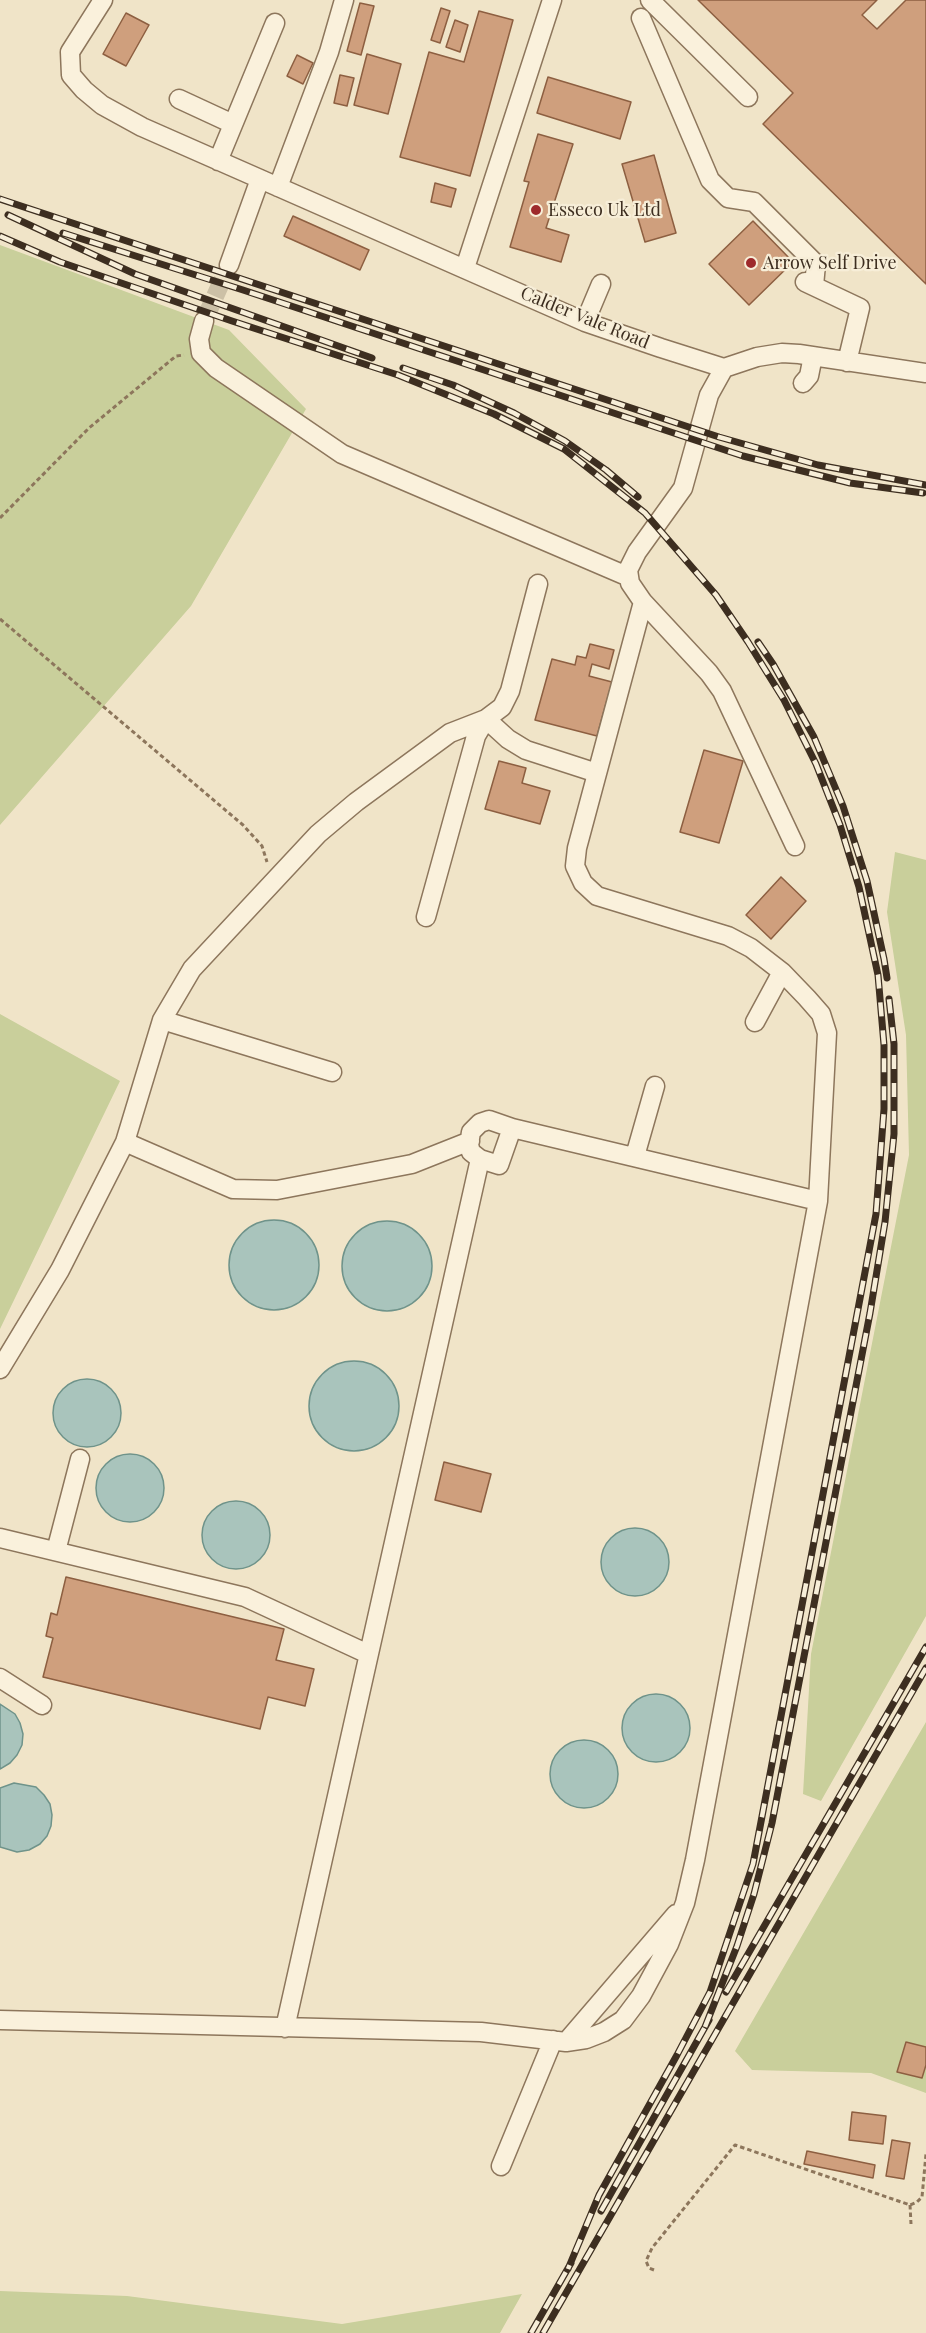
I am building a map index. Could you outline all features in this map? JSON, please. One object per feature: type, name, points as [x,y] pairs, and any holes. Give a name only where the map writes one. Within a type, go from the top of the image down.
[{"type":"street","name":"Calder Vale Road","points":[[103,0],[70,52],[72,75],[84,90],[102,105],[142,127],[218,161],[585,321],[724,368]]},
{"type":"street","points":[[278,187],[329,52],[344,0]]},
{"type":"street","points":[[465,268],[552,0]]},
{"type":"street","points":[[650,0],[748,97]]},
{"type":"street","points":[[641,18],[710,180],[728,198],[754,202],[816,264],[808,283],[860,308],[847,362]]},
{"type":"street","points":[[218,161],[275,23]]},
{"type":"street","points":[[179,99],[233,124]]},
{"type":"street","points":[[229,265],[260,179]]},
{"type":"street","points":[[585,321],[601,284]]},
{"type":"street","points":[[204,321],[199,339],[201,353],[216,368],[342,454],[629,577]]},
{"type":"street","points":[[795,846],[722,691],[709,673],[643,602],[630,583],[628,570],[637,552],[683,489],[709,395],[724,368],[757,357],[783,353],[926,373]]},
{"type":"street","points":[[803,383],[809,376],[813,356]]},
{"type":"street","points":[[0,1369],[60,1270],[125,1142],[162,1020],[192,969],[318,834],[356,802],[450,733],[486,719],[502,707],[510,691],[538,584]]},
{"type":"street","points":[[0,2020],[481,2032],[560,2041],[586,2039],[604,2032],[623,2020],[641,1996],[669,1944],[685,1903],[700,1836],[818,1201],[828,1033],[821,1014],[782,972],[751,948],[728,936],[597,896],[583,883],[575,866],[597,773],[643,602]]},
{"type":"street","points":[[486,719],[508,740],[526,750],[597,773]]},
{"type":"street","points":[[426,917],[476,736],[486,719]]},
{"type":"street","points":[[755,1022],[782,972]]},
{"type":"street","points":[[162,1020],[332,1072]]},
{"type":"street","points":[[635,1156],[655,1086]]},
{"type":"street","points":[[512,1128],[499,1165],[480,1160],[471,1152],[471,1132],[480,1123],[489,1120],[512,1128],[818,1201]]},
{"type":"street","points":[[125,1142],[233,1189],[277,1191],[412,1164],[470,1141]]},
{"type":"street","points":[[285,2028],[480,1160]]},
{"type":"street","points":[[56,1551],[80,1459]]},
{"type":"street","points":[[0,1538],[245,1597],[368,1654]]},
{"type":"street","points":[[0,1678],[42,1705]]},
{"type":"street","points":[[501,2166],[560,2041],[685,1903]]},
{"type":"path","points":[[0,518],[89,428],[176,356],[201,353]]},
{"type":"path","points":[[0,619],[243,825],[262,846],[268,865],[270,888]]},
{"type":"path","points":[[654,2270],[649,2268],[646,2261],[652,2248],[735,2145],[910,2205],[922,2197],[926,2154]]},
{"type":"path","points":[[910,2205],[911,2224]]},
{"type":"green space","points":[[0,245],[229,330],[306,409],[191,606],[0,825]]},
{"type":"green space","points":[[895,852],[926,860],[926,1616],[821,1801],[803,1794],[811,1654],[909,1155],[906,1035],[887,912]]},
{"type":"green space","points":[[0,1014],[120,1081],[0,1329]]},
{"type":"green space","points":[[926,1722],[926,2093],[871,2073],[752,2070],[735,2051]]},
{"type":"green space","points":[[0,2291],[127,2296],[342,2324],[522,2294],[500,2333],[0,2333]]},
{"type":"water","points":[[274,1220],[291,1223],[306,1233],[316,1248],[319,1265],[316,1282],[306,1297],[291,1307],[274,1310],[257,1307],[242,1297],[232,1282],[229,1265],[232,1248],[242,1233],[257,1223]]},
{"type":"water","points":[[387,1221],[404,1224],[419,1234],[429,1249],[432,1266],[429,1283],[419,1298],[404,1308],[387,1311],[370,1308],[355,1298],[345,1283],[342,1266],[345,1249],[355,1234],[370,1224]]},
{"type":"water","points":[[354,1361],[371,1364],[386,1374],[396,1389],[399,1406],[396,1423],[386,1438],[371,1448],[354,1451],[337,1448],[322,1438],[312,1423],[309,1406],[312,1389],[322,1374],[337,1364]]},
{"type":"water","points":[[80,1379],[94,1379],[106,1384],[116,1394],[121,1413],[116,1432],[106,1442],[94,1447],[80,1447],[68,1442],[58,1432],[53,1420],[53,1406],[58,1394],[68,1384]]},
{"type":"water","points":[[123,1454],[137,1454],[149,1459],[159,1469],[164,1488],[159,1507],[149,1517],[137,1522],[123,1522],[111,1517],[101,1507],[96,1495],[96,1481],[101,1469],[111,1459]]},
{"type":"water","points":[[229,1501],[243,1501],[255,1506],[265,1516],[270,1535],[265,1554],[255,1564],[243,1569],[229,1569],[217,1564],[207,1554],[202,1542],[202,1528],[207,1516],[217,1506]]},
{"type":"water","points":[[628,1528],[642,1528],[654,1533],[664,1543],[669,1562],[664,1581],[654,1591],[642,1596],[628,1596],[616,1591],[606,1581],[601,1569],[601,1555],[606,1543],[616,1533]]},
{"type":"water","points":[[649,1694],[663,1694],[675,1699],[685,1709],[690,1728],[685,1747],[675,1757],[663,1762],[649,1762],[637,1757],[627,1747],[622,1735],[622,1721],[627,1709],[637,1699]]},
{"type":"water","points":[[0,1704],[15,1714],[23,1734],[22,1745],[17,1755],[0,1769]]},
{"type":"water","points":[[577,1740],[591,1740],[603,1745],[613,1755],[618,1774],[613,1793],[603,1803],[591,1808],[577,1808],[565,1803],[555,1793],[550,1781],[550,1767],[555,1755],[565,1745]]},
{"type":"water","points":[[14,1783],[36,1787],[50,1804],[52,1815],[47,1836],[40,1844],[29,1850],[17,1852],[0,1847],[0,1788]]},
{"type":"building","points":[[698,0],[877,0],[862,15],[877,29],[906,0],[926,0],[926,284],[763,124],[793,93]]},
{"type":"building","points":[[360,3],[374,6],[361,55],[347,51]]},
{"type":"building","points":[[441,8],[450,11],[440,43],[431,40]]},
{"type":"building","points":[[479,11],[513,20],[470,176],[400,157],[429,52],[464,62]]},
{"type":"building","points":[[126,13],[149,25],[126,66],[103,54]]},
{"type":"building","points":[[455,20],[468,25],[460,52],[446,47]]},
{"type":"building","points":[[367,54],[401,64],[388,114],[354,105]]},
{"type":"building","points":[[297,55],[313,63],[303,84],[287,76]]},
{"type":"building","points":[[340,75],[354,78],[347,106],[334,103]]},
{"type":"building","points":[[548,77],[631,102],[620,139],[537,113]]},
{"type":"building","name":"Esseco Uk Ltd","points":[[538,134],[573,144],[546,228],[569,235],[561,262],[510,247],[529,182],[524,181]]},
{"type":"building","points":[[654,155],[676,233],[645,242],[622,164]]},
{"type":"building","points":[[435,183],[456,189],[451,207],[431,202]]},
{"type":"building","points":[[293,216],[369,250],[360,270],[284,236]]},
{"type":"building","name":"Arrow Self Drive","points":[[753,221],[793,262],[749,305],[709,264]]},
{"type":"building","points":[[590,644],[614,650],[609,669],[592,664],[589,676],[612,682],[597,736],[535,720],[552,659],[575,665],[577,656],[586,658]]},
{"type":"building","points":[[704,750],[743,761],[719,843],[680,832]]},
{"type":"building","points":[[499,761],[526,768],[522,783],[550,791],[540,824],[485,809]]},
{"type":"building","points":[[781,877],[806,901],[771,939],[746,915]]},
{"type":"building","points":[[444,1462],[491,1474],[481,1512],[435,1500]]},
{"type":"building","points":[[66,1577],[284,1629],[276,1660],[314,1669],[305,1706],[268,1697],[260,1729],[43,1677],[53,1638],[46,1636],[51,1613],[57,1615]]},
{"type":"building","points":[[906,2042],[926,2047],[926,2065],[922,2078],[897,2072]]},
{"type":"building","points":[[852,2112],[886,2116],[883,2144],[849,2140]]},
{"type":"building","points":[[892,2140],[910,2143],[904,2179],[886,2176]]},
{"type":"building","points":[[807,2151],[875,2165],[873,2178],[804,2164]]},
{"type":"tunnel","points":[[204,321],[229,265]]},
{"type":"railway","points":[[0,199],[719,437],[818,465],[926,485]]},
{"type":"railway","points":[[8,215],[135,274],[372,358]]},
{"type":"railway","points":[[63,233],[243,290],[743,456],[850,483],[923,493]]},
{"type":"railway","points":[[0,236],[60,262],[398,375],[494,414],[564,449],[645,513],[716,595],[748,642],[784,700],[816,764],[840,825],[859,887],[878,975],[884,1045],[884,1109],[876,1214],[753,1864],[710,1992],[599,2195],[568,2269]]},
{"type":"railway","points":[[403,368],[453,385],[514,413],[565,441],[606,470],[638,497]]},
{"type":"railway","points":[[758,642],[814,737],[843,806],[867,881],[887,978]]},
{"type":"railway","points":[[705,2027],[737,1946],[754,1894],[772,1823],[870,1313],[885,1222],[894,1134],[894,1044],[889,999]]},
{"type":"railway","points":[[726,1992],[926,1647]]},
{"type":"railway","points":[[543,2333],[926,1668]]},
{"type":"railway","points":[[601,2211],[709,2020]]},
{"type":"railway","points":[[531,2333],[571,2263]]},
{"type":"place","name":"Esseco Uk Ltd","points":[[536,210]]},
{"type":"place","name":"Arrow Self Drive","points":[[751,263]]}]
